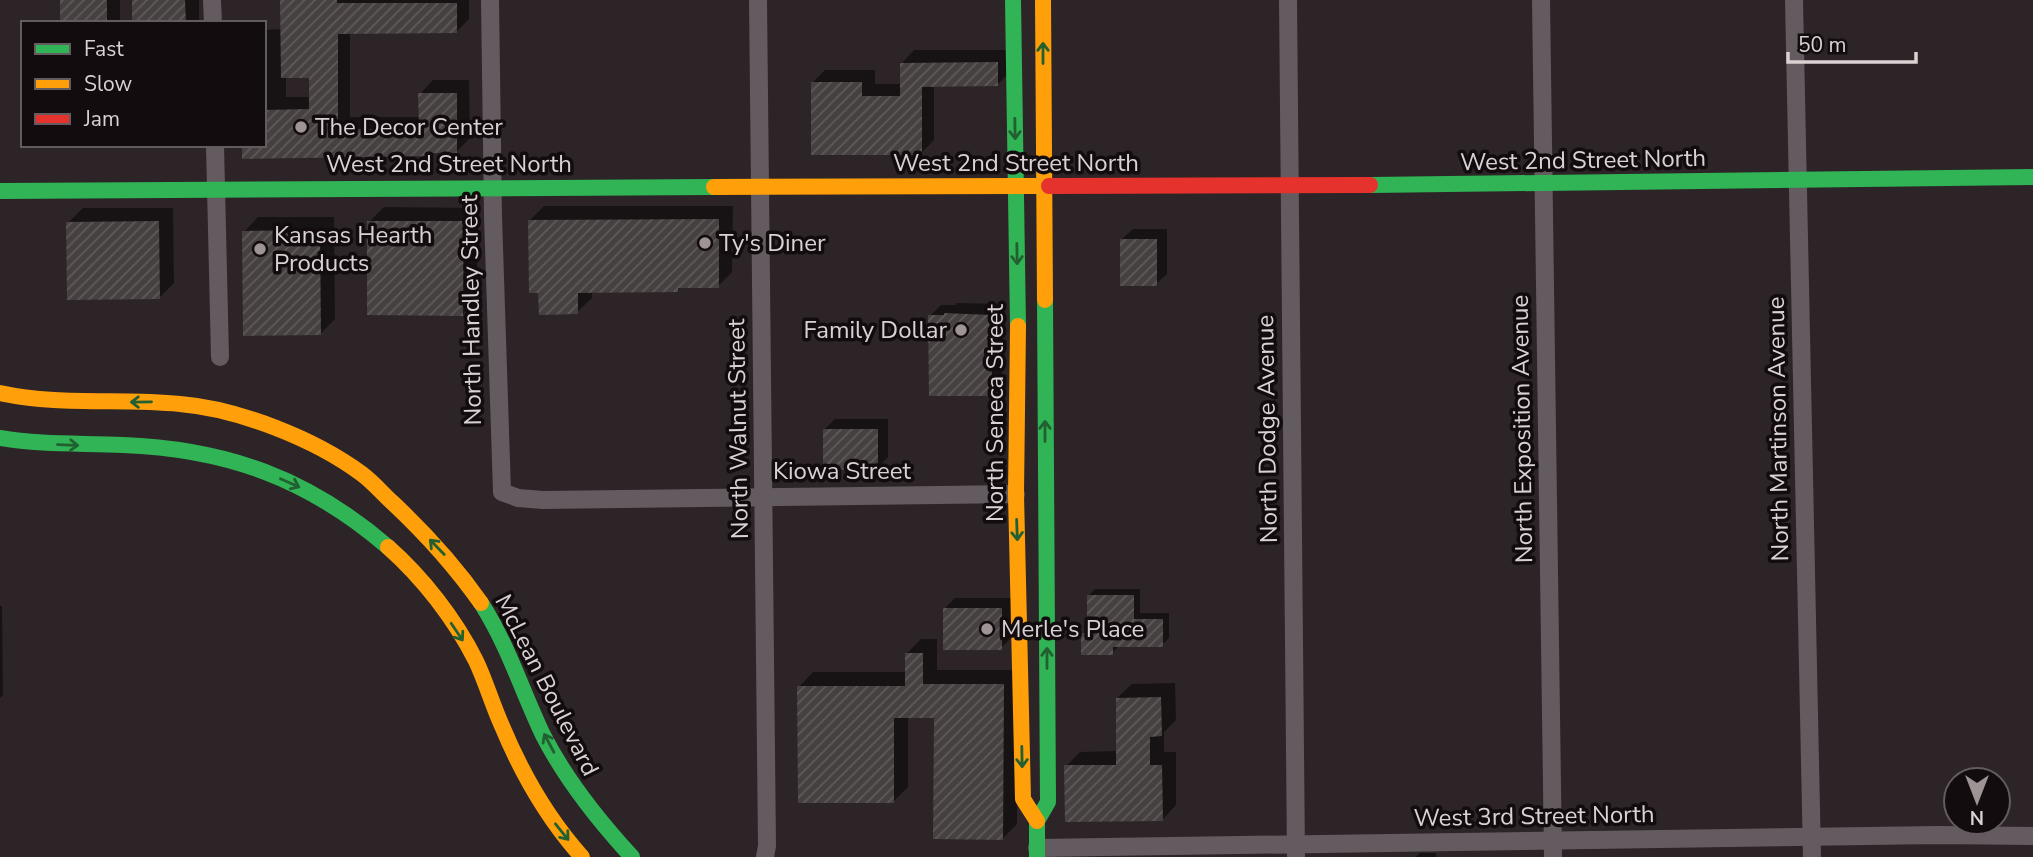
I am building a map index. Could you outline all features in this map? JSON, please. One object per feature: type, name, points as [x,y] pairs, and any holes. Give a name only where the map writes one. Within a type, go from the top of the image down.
[{"type":"main road","name":"North Seneca Street","points":[[1013,0],[1016,494],[1023,799],[1037,821]]},
{"type":"main road","name":"North Seneca Street","points":[[1037,852],[1037,821],[1048,802],[1043,0]]},
{"type":"main road","name":"West 2nd Street North","points":[[0,191],[1289,185],[2033,177]]},
{"type":"main road","name":"McLean Boulevard","points":[[0,393],[48,401],[154,402],[209,408],[257,423],[302,442],[358,471],[404,513],[459,573],[506,644],[544,736],[573,787],[601,824],[632,857]]},
{"type":"main road","points":[[0,438],[61,445],[139,446],[207,454],[257,469],[313,493],[369,531],[417,576],[473,656],[531,790],[582,857]]},
{"type":"street","points":[[212,0],[213,21]]},
{"type":"street","name":"North Handley Street","points":[[490,0],[502,492]]},
{"type":"street","name":"North Walnut Street","points":[[758,0],[765,857]]},
{"type":"street","name":"North Dodge Avenue","points":[[1288,0],[1296,851]]},
{"type":"street","name":"North Exposition Avenue","points":[[1541,0],[1553,849]]},
{"type":"street","name":"North Martinson Avenue","points":[[1794,0],[1812,857]]},
{"type":"street","points":[[215,147],[220,357]]},
{"type":"street","name":"Kiowa Street","points":[[502,492],[518,498],[542,500],[1016,494]]},
{"type":"street","name":"West 3rd Street North","points":[[1037,852],[1553,849],[1812,837],[2033,836]]},
{"type":"building","points":[[60,0],[107,0],[107,21],[60,21]]},
{"type":"building","points":[[132,0],[185,0],[186,21],[132,21]]},
{"type":"building","points":[[280,0],[457,3],[457,33],[338,34],[338,129],[419,129],[418,93],[457,93],[457,153],[433,153],[433,156],[242,159],[242,147],[266,147],[266,110],[309,109],[309,78],[281,78]]},
{"type":"building","points":[[998,62],[998,86],[922,87],[922,155],[811,155],[811,82],[862,82],[862,96],[900,96],[900,63]]},
{"type":"building","points":[[719,219],[719,288],[678,288],[678,292],[578,293],[578,314],[539,315],[538,293],[529,293],[528,220]]},
{"type":"building","points":[[159,221],[160,299],[67,300],[66,222]]},
{"type":"building","points":[[367,221],[464,221],[463,316],[367,315]]},
{"type":"building","points":[[320,230],[321,335],[243,336],[242,231]]},
{"type":"building","points":[[1120,239],[1157,239],[1157,286],[1120,286]]},
{"type":"building","points":[[928,315],[991,315],[992,396],[929,396]]},
{"type":"building","points":[[823,429],[878,429],[878,469],[823,470]]},
{"type":"building","points":[[1087,595],[1134,595],[1134,619],[1163,619],[1163,647],[1113,647],[1113,655],[1081,655],[1081,633],[1087,633]]},
{"type":"building","points":[[943,608],[1002,608],[1002,650],[943,650]]},
{"type":"building","points":[[905,653],[923,653],[923,684],[1004,684],[1003,840],[933,839],[934,718],[894,718],[894,803],[798,803],[797,686],[905,686]]},
{"type":"building","points":[[1161,697],[1162,736],[1150,737],[1150,765],[1162,765],[1163,821],[1065,822],[1064,765],[1116,765],[1116,698]]},
{"type":"traffic: fast","points":[[1013,0],[1018,326]]},
{"type":"traffic: fast","points":[[1370,185],[2033,177]]},
{"type":"traffic: fast","points":[[0,191],[714,187]]},
{"type":"traffic: fast","points":[[1037,857],[1037,821],[1048,802],[1045,300]]},
{"type":"traffic: fast","points":[[0,438],[46,443],[161,448],[232,461],[265,472],[328,503],[388,547]]},
{"type":"traffic: fast","points":[[481,603],[499,635],[552,752],[583,799],[632,857]]},
{"type":"traffic: slow","points":[[1043,0],[1045,300]]},
{"type":"traffic: slow","points":[[714,187],[1049,186]]},
{"type":"traffic: slow","points":[[1018,326],[1016,494],[1023,799],[1037,821]]},
{"type":"traffic: slow","points":[[0,393],[68,401],[158,402],[203,407],[251,419],[299,438],[343,461],[371,481],[440,551],[481,603]]},
{"type":"traffic: slow","points":[[388,547],[426,586],[458,630],[476,661],[502,726],[527,778],[558,827],[582,857]]},
{"type":"traffic: jam","points":[[1049,186],[1370,185]]},
{"type":"place","name":"The Decor Center","points":[[301,127]]},
{"type":"place","name":"Ty's Diner","points":[[705,243]]},
{"type":"place","name":"Kansas Hearth Products","points":[[260,249]]},
{"type":"place","name":"Family Dollar","points":[[961,330]]},
{"type":"place","name":"Merle's Place","points":[[987,629]]}]
